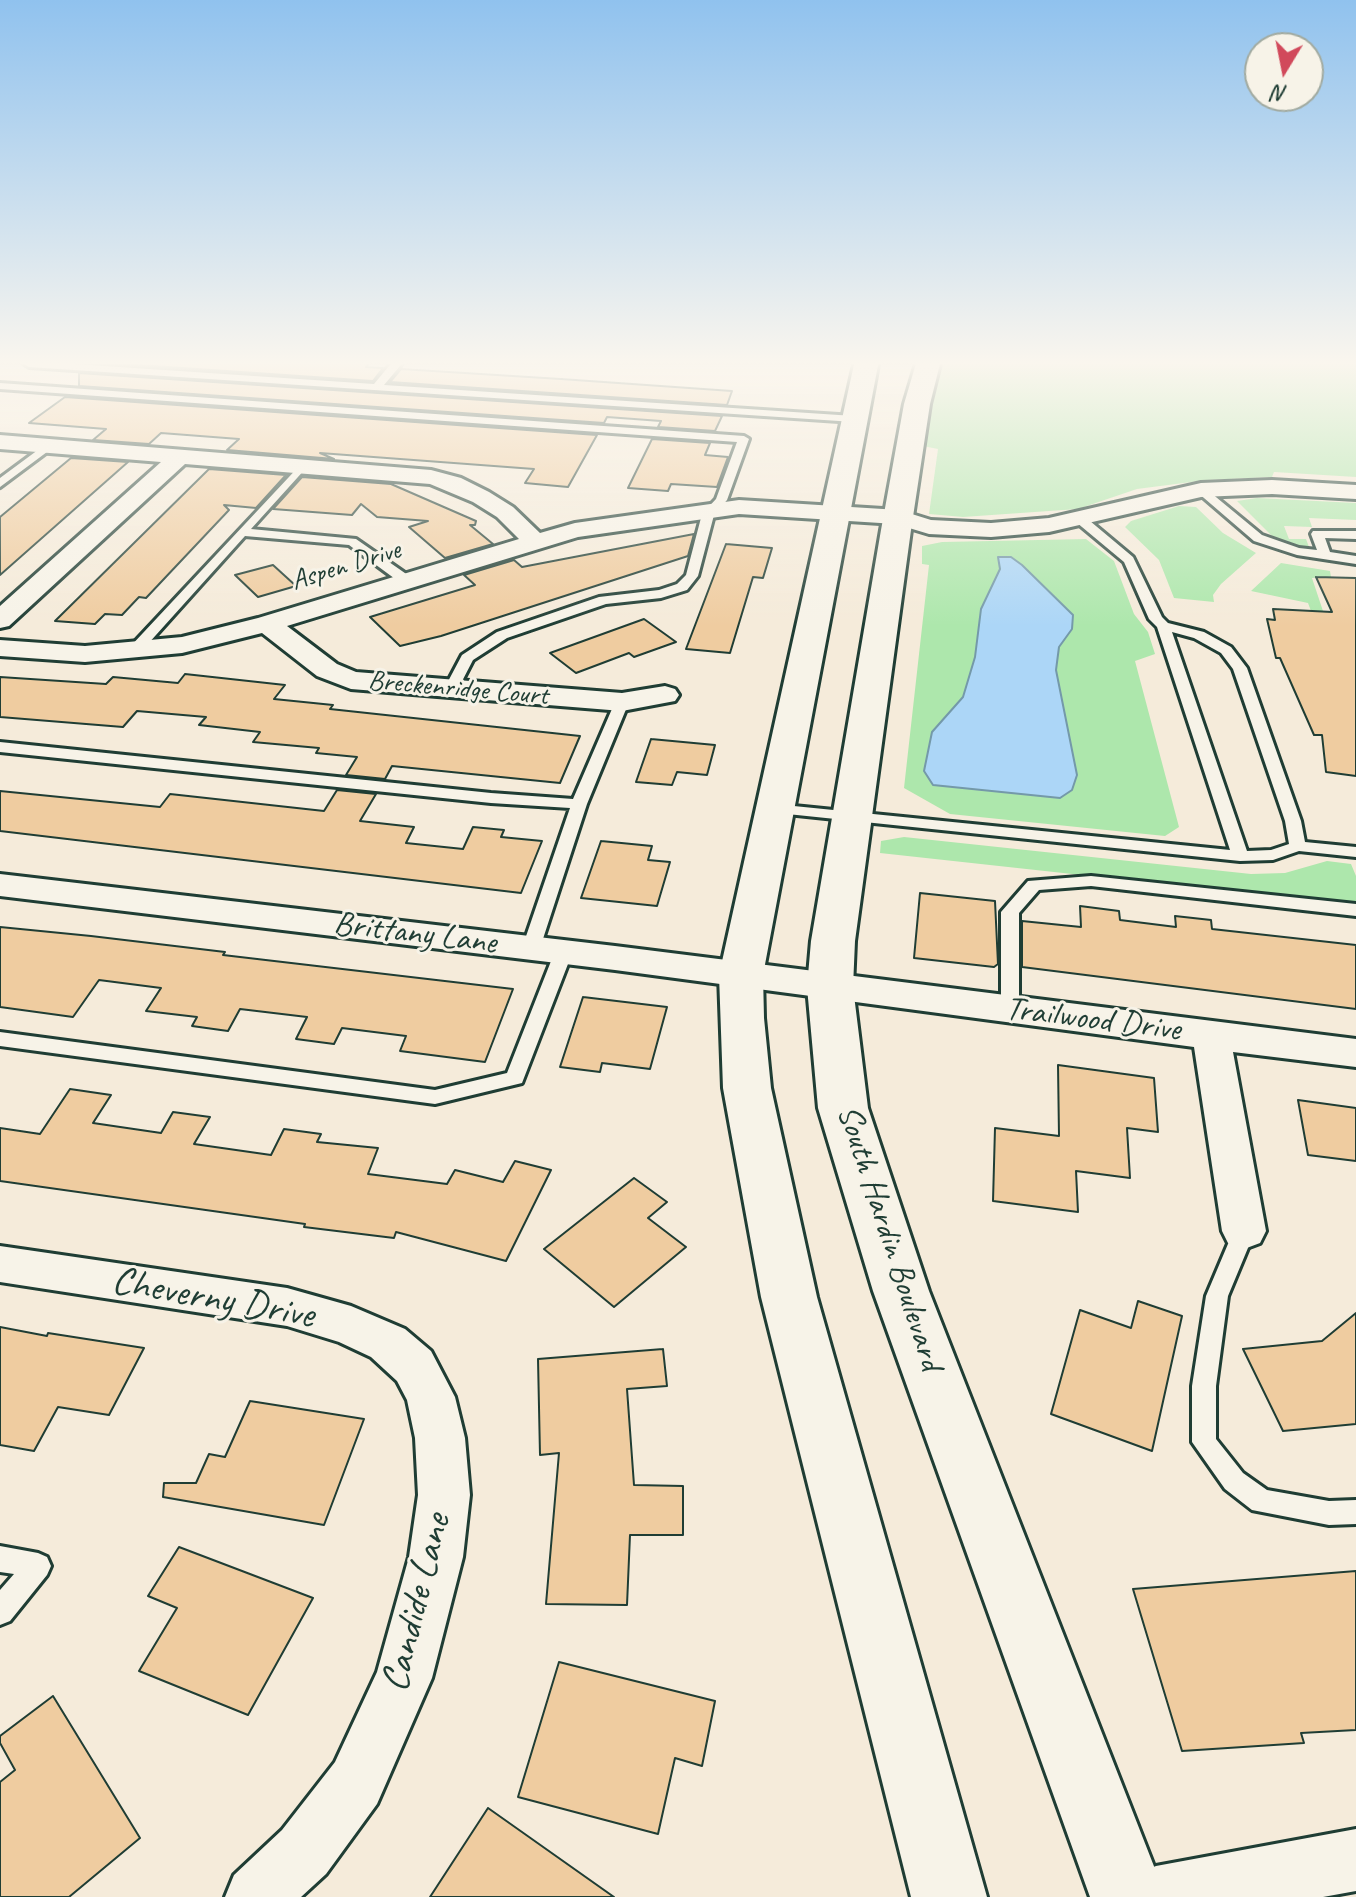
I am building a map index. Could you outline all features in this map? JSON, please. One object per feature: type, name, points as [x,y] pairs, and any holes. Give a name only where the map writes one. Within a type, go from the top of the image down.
[{"type":"main road","points":[[848,449],[741,975],[747,1088],[789,1297],[949,1897]]},
{"type":"main road","name":"South Hardin Boulevard","points":[[914,449],[908,525],[850,816],[830,987],[843,1108],[901,1291],[1128,1897]]},
{"type":"street","points":[[83,449],[406,473],[453,483],[505,512],[535,541]]},
{"type":"street","points":[[0,620],[180,456]]},
{"type":"street","name":"Aspen Drive","points":[[0,648],[85,654],[133,652],[194,642],[267,624],[535,541],[628,521],[708,514],[991,530],[1080,519],[1201,490],[1272,487],[1356,492]]},
{"type":"street","name":"Breckenridge Court","points":[[267,624],[327,670],[351,680],[622,702],[665,695]]},
{"type":"street","name":"Brittany Lane","points":[[0,885],[830,987]]},
{"type":"street","name":"Trailwood Drive","points":[[830,987],[1356,1053]]},
{"type":"street","points":[[1211,1034],[1244,1231]]},
{"type":"street","name":"Cheverny Drive","points":[[0,1264],[287,1307],[351,1326],[388,1343],[414,1366]]},
{"type":"street","name":"Candide Lane","points":[[256,1897],[304,1852],[356,1783],[404,1678],[436,1557],[444,1495],[440,1438],[431,1397],[414,1366]]},
{"type":"street","points":[[1156,1897],[1356,1860]]},
{"type":"lane","points":[[0,484],[47,449]]},
{"type":"lane","points":[[451,689],[467,658],[502,635],[604,600],[661,594],[682,587],[692,576],[708,514],[721,500],[740,449]]},
{"type":"lane","points":[[133,652],[303,465]]},
{"type":"lane","points":[[1201,490],[1258,538],[1276,546],[1356,560]]},
{"type":"lane","points":[[1080,519],[1129,560],[1150,599],[1156,619],[1163,626],[1240,856]]},
{"type":"lane","points":[[243,532],[352,542],[407,581]]},
{"type":"lane","points":[[1326,557],[1317,534],[1356,535]]},
{"type":"lane","points":[[1163,626],[1199,635],[1226,650],[1240,668],[1293,821],[1298,846]]},
{"type":"lane","points":[[0,1039],[435,1097],[515,1078],[579,804],[622,702]]},
{"type":"lane","points":[[0,747],[491,798],[579,804]]},
{"type":"lane","points":[[774,809],[1240,856],[1273,855],[1298,846],[1356,852]]},
{"type":"lane","points":[[1010,1011],[1010,912],[1034,885],[1091,881],[1356,910]]},
{"type":"lane","points":[[1244,1231],[1217,1296],[1204,1386],[1204,1442],[1234,1481],[1261,1501],[1329,1513],[1356,1512]]},
{"type":"lane","points":[[0,1559],[38,1566],[0,1611]]},
{"type":"green space","points":[[936,449],[1356,449],[1356,477],[1274,472],[1272,477],[1207,480],[1137,489],[1078,509],[963,517],[929,514],[938,449]]},
{"type":"green space","points":[[1257,498],[1356,503],[1356,520],[1309,518],[1312,527],[1284,526],[1289,539],[1306,539],[1309,547],[1295,545],[1273,537],[1237,501]]},
{"type":"green space","points":[[1179,506],[1196,507],[1223,533],[1256,553],[1221,584],[1213,595],[1214,602],[1174,598],[1159,560],[1125,527],[1131,521]]},
{"type":"green space","points":[[1086,539],[1114,561],[1134,614],[1148,632],[1155,654],[1135,661],[1179,827],[1165,836],[950,814],[904,788],[929,565],[922,564],[922,546],[942,542]]},
{"type":"green space","points":[[1281,563],[1330,571],[1331,577],[1312,578],[1323,611],[1311,611],[1308,603],[1251,591]]},
{"type":"green space","points":[[904,837],[1251,874],[1285,873],[1327,861],[1351,864],[1356,876],[1356,905],[880,853],[881,841]]},
{"type":"water","points":[[998,557],[1011,557],[1022,565],[1073,615],[1072,629],[1059,647],[1056,670],[1077,775],[1072,790],[1060,798],[933,785],[924,771],[932,732],[963,697],[975,657],[981,609],[1000,569]]},
{"type":"building","points":[[589,449],[568,487],[525,483],[534,469],[320,453],[334,459],[227,450]]},
{"type":"building","points":[[647,449],[708,449],[705,455],[728,457],[717,487],[671,484],[668,491],[628,488]]},
{"type":"building","points":[[71,458],[128,462],[0,575],[0,517]]},
{"type":"building","points":[[209,469],[286,475],[256,508],[224,505],[229,510],[146,598],[139,597],[122,615],[105,614],[95,624],[55,621]]},
{"type":"building","points":[[302,477],[391,484],[476,521],[475,525],[470,525],[493,544],[445,558],[409,527],[428,521],[377,517],[361,504],[352,515],[273,509]]},
{"type":"building","points":[[694,534],[688,556],[441,636],[400,646],[370,617],[475,585],[464,575],[514,560],[522,567]]},
{"type":"building","points":[[726,544],[772,548],[763,578],[753,577],[730,653],[686,649]]},
{"type":"building","points":[[273,565],[296,586],[258,597],[235,575]]},
{"type":"building","points":[[1316,577],[1356,578],[1356,776],[1326,772],[1322,735],[1314,735],[1280,658],[1276,658],[1267,619],[1275,620],[1273,609],[1332,612]]},
{"type":"building","points":[[644,619],[676,642],[634,657],[629,653],[576,673],[550,653]]},
{"type":"building","points":[[185,674],[285,685],[274,699],[333,705],[330,709],[580,736],[560,783],[392,766],[385,779],[346,775],[357,757],[316,753],[319,748],[253,742],[260,732],[199,725],[206,717],[137,711],[123,727],[0,717],[0,677],[106,684],[113,677],[178,683]]},
{"type":"building","points":[[651,739],[715,745],[707,775],[677,772],[672,785],[636,782]]},
{"type":"building","points":[[337,790],[376,794],[360,821],[414,827],[406,843],[463,849],[473,827],[504,830],[501,837],[542,841],[521,893],[0,831],[0,791],[160,807],[170,794],[324,811]]},
{"type":"building","points":[[601,841],[652,846],[648,860],[670,862],[657,906],[581,898]]},
{"type":"building","points":[[920,893],[995,901],[998,964],[994,967],[914,958]]},
{"type":"building","points":[[1080,906],[1119,911],[1120,920],[1176,927],[1175,916],[1211,920],[1212,929],[1356,945],[1356,1009],[1022,967],[1022,921],[1081,927]]},
{"type":"building","points":[[0,927],[513,989],[485,1062],[400,1051],[406,1036],[342,1028],[334,1044],[296,1039],[307,1017],[240,1009],[228,1031],[192,1026],[197,1017],[146,1011],[161,988],[99,980],[73,1017],[0,1007]]},
{"type":"building","points":[[583,997],[667,1007],[650,1069],[602,1063],[600,1072],[560,1067]]},
{"type":"building","points":[[1058,1065],[1154,1078],[1158,1132],[1127,1128],[1130,1178],[1076,1171],[1078,1212],[993,1201],[995,1128],[1059,1136]]},
{"type":"building","points":[[70,1089],[111,1095],[93,1123],[161,1133],[173,1112],[210,1117],[194,1144],[271,1155],[284,1129],[321,1134],[317,1142],[378,1148],[368,1174],[447,1184],[455,1170],[503,1182],[515,1161],[551,1170],[506,1261],[396,1232],[394,1238],[304,1227],[305,1224],[0,1181],[0,1128],[40,1134]]},
{"type":"building","points":[[1298,1100],[1356,1108],[1356,1161],[1308,1155]]},
{"type":"building","points":[[634,1178],[667,1202],[648,1218],[686,1247],[614,1307],[544,1249]]},
{"type":"building","points":[[1138,1301],[1182,1316],[1152,1451],[1051,1414],[1080,1310],[1131,1328]]},
{"type":"building","points":[[1356,1313],[1356,1424],[1283,1431],[1243,1349],[1322,1341]]},
{"type":"building","points":[[0,1327],[144,1348],[109,1415],[58,1407],[34,1451],[0,1445]]},
{"type":"building","points":[[663,1349],[667,1386],[627,1389],[634,1485],[683,1486],[683,1535],[630,1535],[627,1605],[546,1604],[559,1453],[540,1455],[538,1359]]},
{"type":"building","points":[[250,1401],[364,1419],[324,1525],[163,1497],[164,1483],[196,1483],[209,1454],[225,1457]]},
{"type":"building","points":[[179,1547],[313,1598],[248,1715],[139,1671],[177,1608],[148,1596]]},
{"type":"building","points":[[1356,1571],[1356,1730],[1301,1733],[1304,1743],[1182,1751],[1133,1589]]},
{"type":"building","points":[[559,1662],[715,1701],[702,1766],[675,1758],[658,1834],[518,1797]]},
{"type":"building","points":[[53,1696],[140,1838],[69,1897],[0,1897],[0,1782],[15,1770],[0,1743],[0,1736]]},
{"type":"building","points":[[488,1808],[614,1897],[430,1897]]}]
